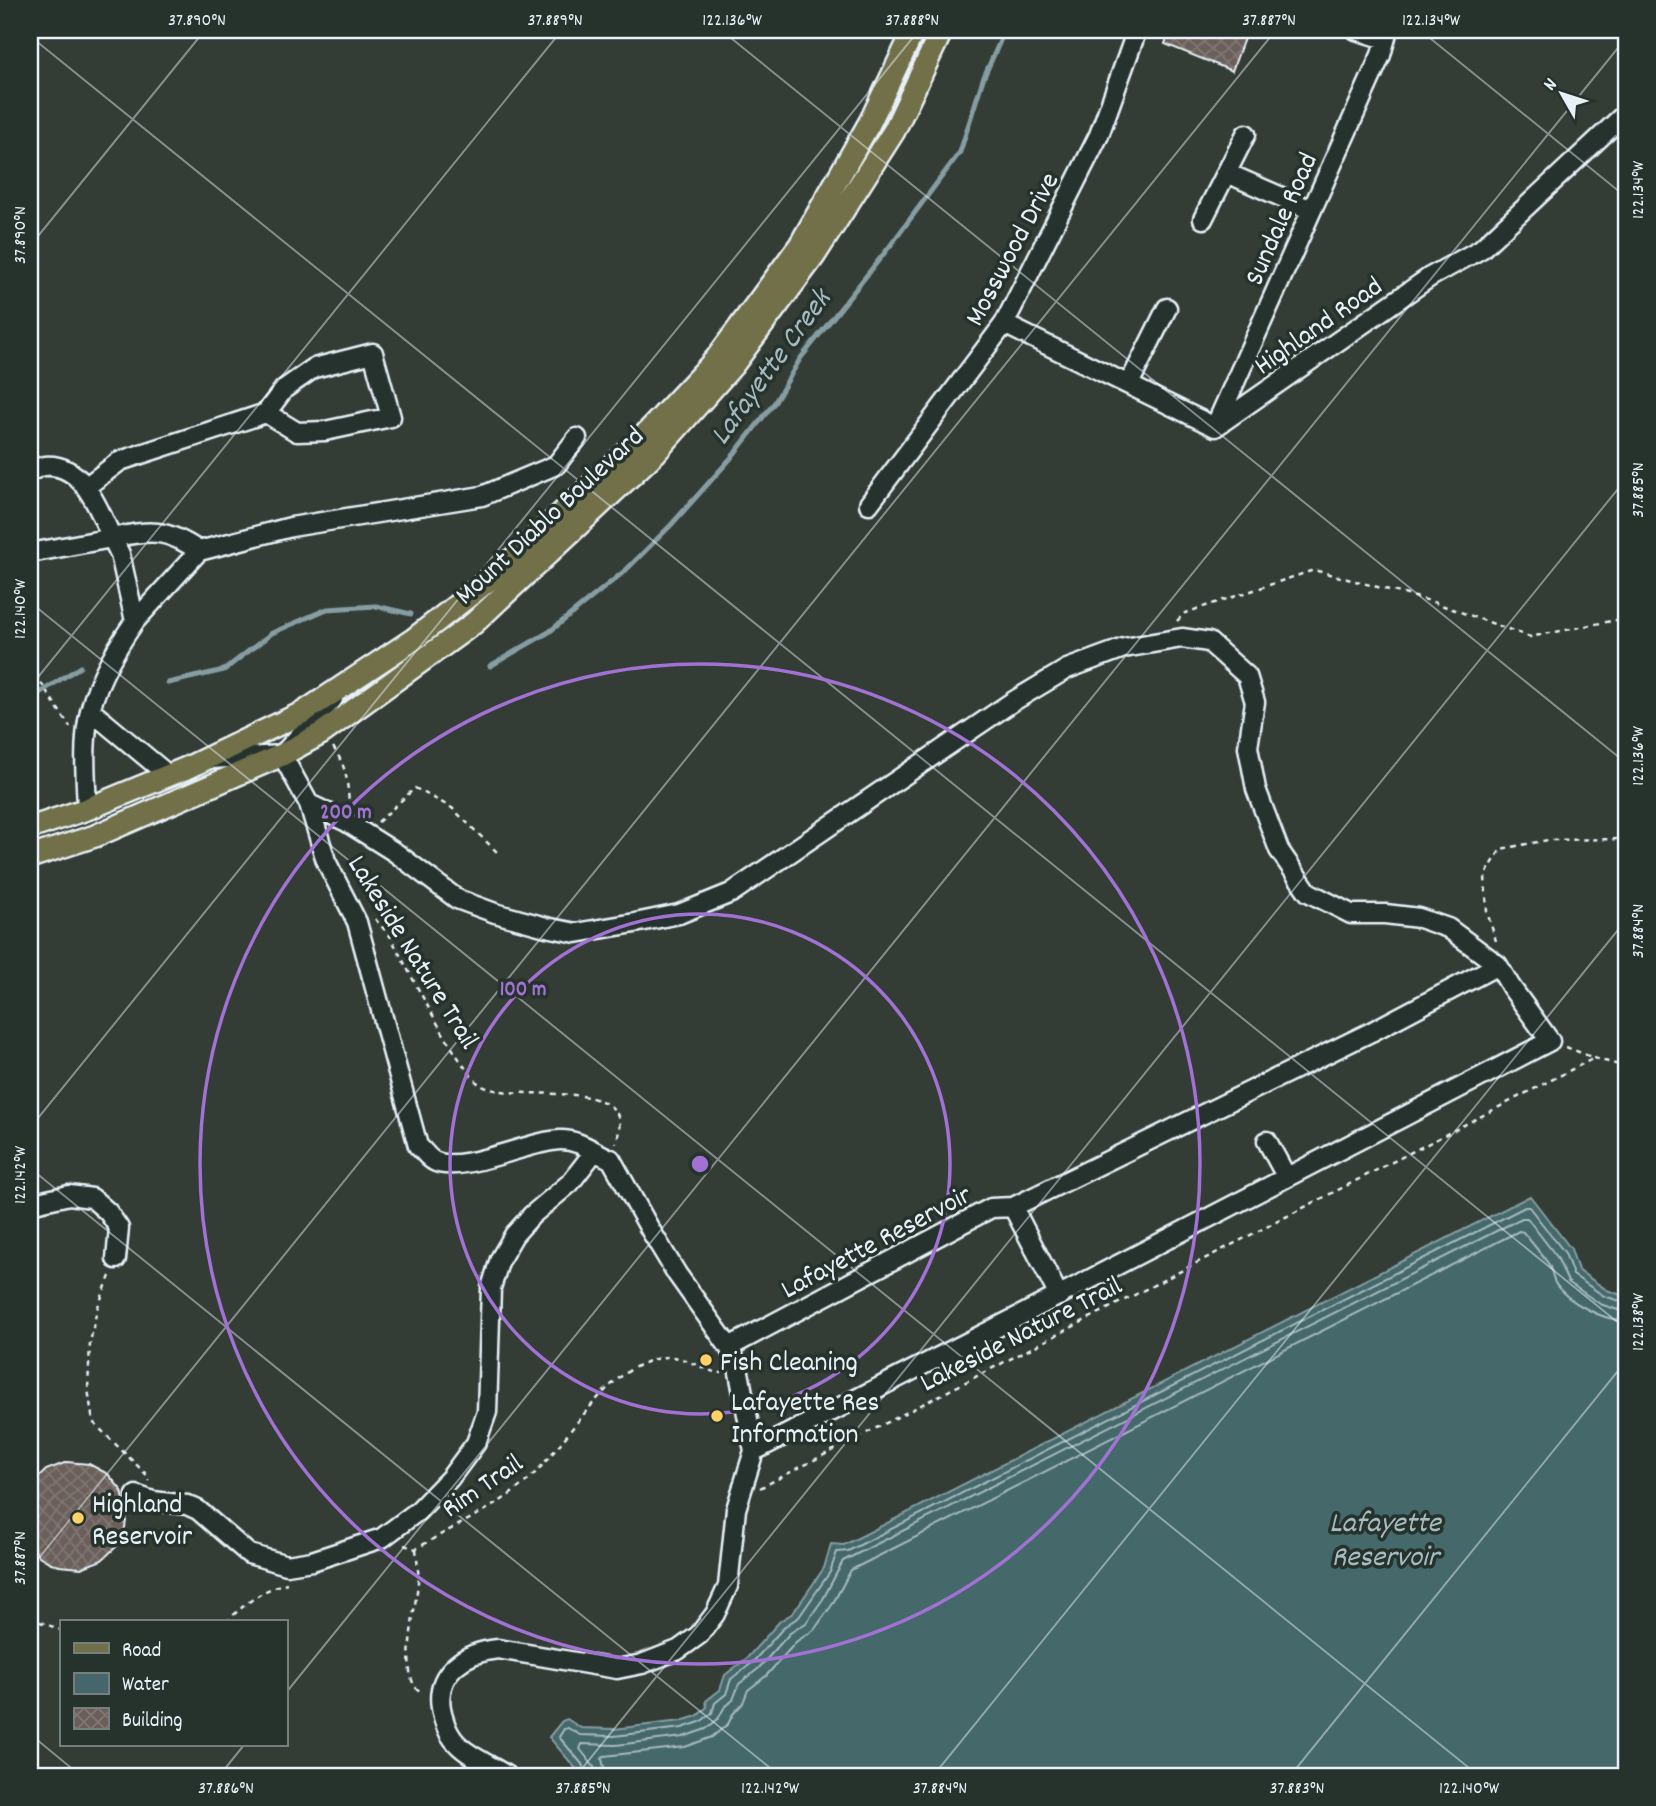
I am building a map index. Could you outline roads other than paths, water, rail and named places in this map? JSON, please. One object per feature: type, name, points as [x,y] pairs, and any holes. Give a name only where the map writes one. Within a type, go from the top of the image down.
[{"type":"main road","name":"Mount Diablo Boulevard","points":[[30,828],[87,809],[168,775],[304,712],[414,639],[498,573],[641,439],[716,359],[800,245],[870,122],[914,30]]},
{"type":"main road","name":"Mount Diablo Boulevard","points":[[30,857],[95,836],[282,755],[322,733],[474,623],[656,452],[725,375],[814,256],[894,131],[942,30]]},
{"type":"street","name":"Mosswood Drive","points":[[869,504],[1004,324],[1099,135],[1137,30]]},
{"type":"street","points":[[1356,30],[1386,34]]},
{"type":"street","name":"Sundale Road","points":[[1215,427],[1381,55],[1386,34]]},
{"type":"street","name":"Highland Road","points":[[1215,427],[1430,277],[1481,249],[1626,113]]},
{"type":"street","points":[[1203,219],[1246,134]]},
{"type":"street","points":[[1227,173],[1311,210]]},
{"type":"street","points":[[1129,384],[1167,308]]},
{"type":"street","points":[[1004,324],[1215,427]]},
{"type":"street","points":[[87,486],[120,460],[266,413],[284,390],[314,368],[373,353],[391,417],[325,431],[297,432],[266,413]]},
{"type":"street","points":[[87,809],[88,719],[116,648],[135,621],[199,551],[291,527],[482,496],[556,466],[576,438]]},
{"type":"street","points":[[30,471],[46,466],[65,470],[87,486],[120,554],[135,621]]},
{"type":"street","points":[[30,553],[148,530],[179,538],[199,551]]},
{"type":"street","points":[[309,804],[345,821],[396,853],[457,899],[546,928],[576,933],[679,914],[731,893],[1000,710],[1067,669],[1124,648],[1182,638],[1209,642],[1247,676],[1255,702],[1248,747],[1256,789],[1279,850],[1308,892],[1351,914],[1419,918],[1448,928],[1499,958],[1511,987],[1550,1041],[754,1451]]},
{"type":"street","points":[[203,760],[282,755],[348,682]]},
{"type":"street","points":[[91,710],[168,775]]},
{"type":"street","points":[[282,755],[309,804],[326,861],[357,922],[418,1146],[435,1162],[459,1164],[560,1140],[578,1142],[611,1159],[677,1274],[729,1347],[729,1370],[754,1451],[738,1499],[728,1586],[715,1614],[699,1635],[660,1659],[617,1669],[498,1648],[472,1653],[453,1666],[442,1688],[440,1701],[446,1727],[463,1749],[507,1776]]},
{"type":"street","name":"Lafayette Reservoir","points":[[729,1347],[991,1208],[1013,1207],[1371,1032],[1499,958]]},
{"type":"street","points":[[1267,1141],[1286,1176]]},
{"type":"street","points":[[139,1496],[187,1505],[198,1510],[249,1554],[287,1565],[312,1561],[382,1538],[426,1503],[450,1478],[476,1443],[487,1412],[491,1288],[500,1259],[514,1234],[532,1214],[570,1183],[594,1152]]},
{"type":"street","points":[[30,1204],[69,1195],[92,1198],[108,1212],[119,1228],[116,1259]]},
{"type":"street","points":[[1013,1207],[1059,1296]]},
{"type":"water","name":"Lafayette Reservoir","points":[[1530,1196],[1571,1249],[1578,1270],[1607,1290],[1621,1295],[1626,1293],[1626,1776],[582,1776],[549,1737],[562,1721],[567,1719],[581,1728],[614,1729],[681,1721],[697,1716],[707,1707],[706,1701],[720,1690],[725,1675],[747,1658],[780,1621],[793,1613],[824,1568],[831,1544],[844,1545]]},
{"type":"waterway","name":"Lafayette Creek","points":[[490,666],[549,632],[626,570],[731,458],[775,402],[800,359],[890,246],[960,152],[983,79],[1005,30]]},
{"type":"waterway","name":"Lafayette Creek","points":[[168,683],[224,670],[272,633],[327,609],[376,606],[411,614]]},
{"type":"waterway","name":"Lafayette Creek","points":[[30,699],[80,667]]},
{"type":"place","name":"Fish Cleaning","points":[[706,1360]]},
{"type":"place","name":"Lafayette Res Information","points":[[717,1416]]},
{"type":"place","name":"Highland Reservoir","points":[[78,1518]]}]
